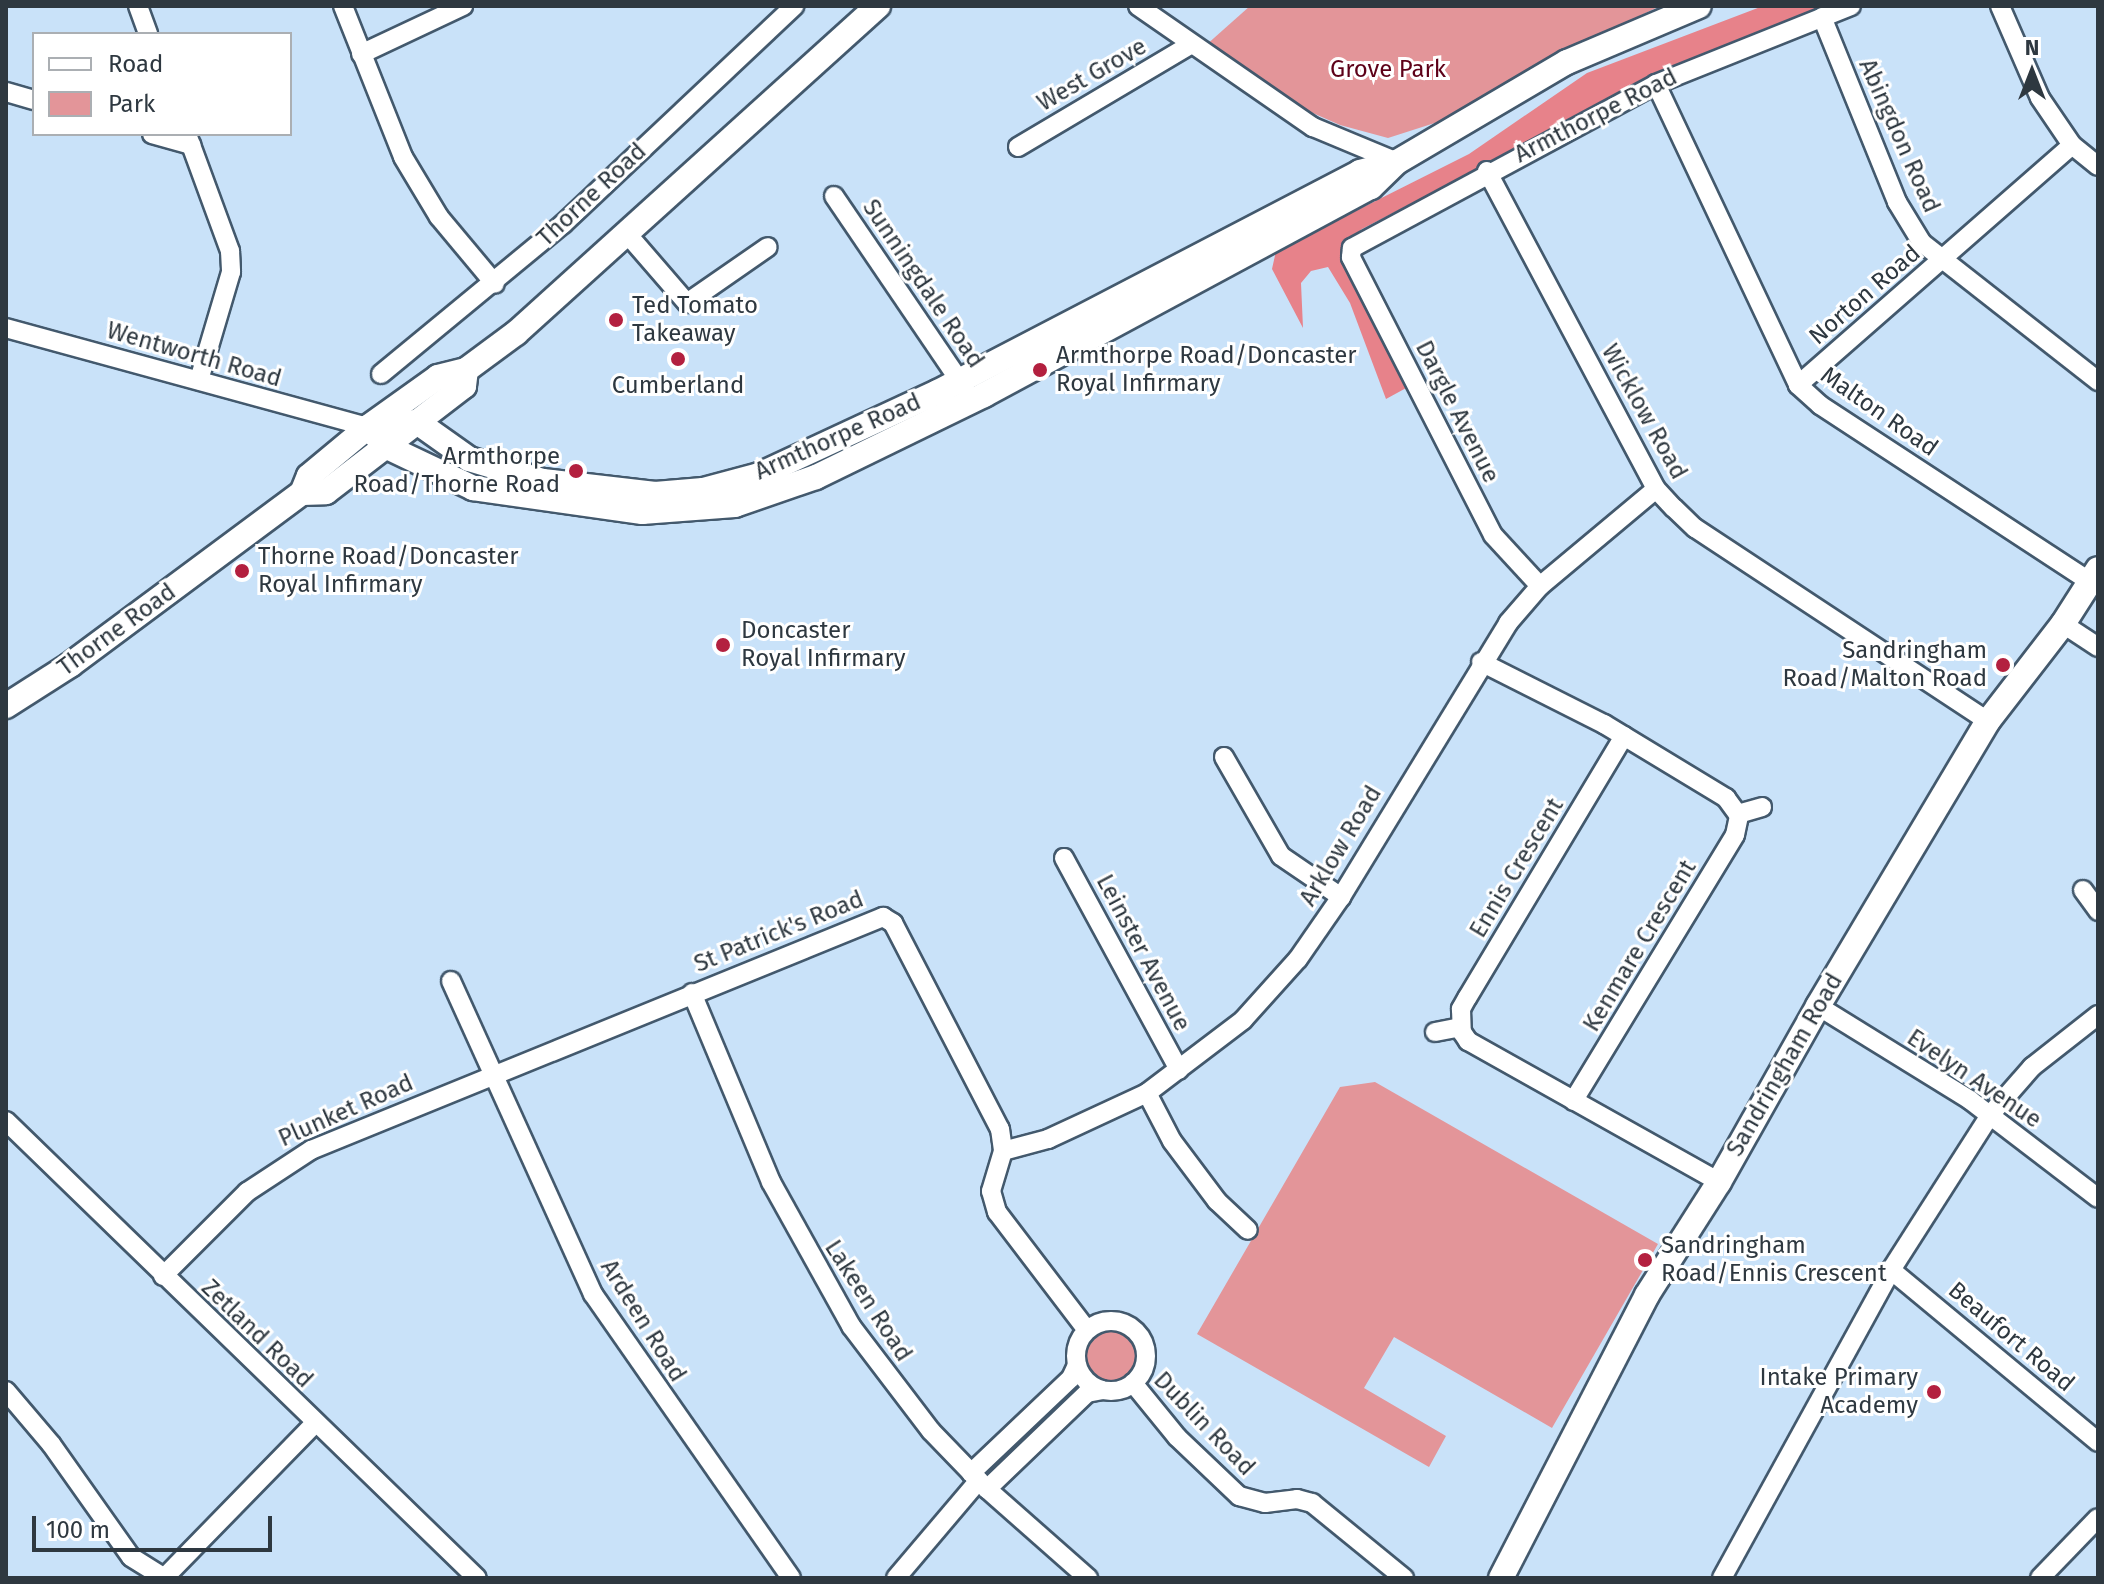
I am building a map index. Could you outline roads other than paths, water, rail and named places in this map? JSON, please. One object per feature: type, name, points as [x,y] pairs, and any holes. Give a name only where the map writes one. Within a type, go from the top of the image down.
[{"type":"street","points":[[138,6],[147,32]]},
{"type":"street","points":[[343,6],[420,187],[495,284]]},
{"type":"street","points":[[361,54],[463,6]]},
{"type":"street","name":"Thorne Road","points":[[381,374],[495,284],[794,6]]},
{"type":"street","name":"Thorne Road","points":[[6,706],[70,665],[302,493],[309,476],[368,427],[438,377],[466,370],[629,236],[878,6]]},
{"type":"street","points":[[1138,6],[1190,45],[1313,127],[1397,162]]},
{"type":"street","name":"Armthorpe Road","points":[[368,427],[385,446],[473,488],[599,508],[703,510],[816,477],[966,390],[1371,187],[1397,162],[1567,62],[1699,6]]},
{"type":"street","name":"Armthorpe Road","points":[[1352,248],[1487,171],[1656,84],[1851,6]]},
{"type":"street","points":[[2000,6],[2040,98],[2072,145],[2098,166]]},
{"type":"street","name":"Abingdon Road","points":[[1822,17],[1897,202],[1940,261],[2098,381]]},
{"type":"street","name":"West Grove","points":[[1018,147],[1190,45]]},
{"type":"street","name":"Malton Road","points":[[1656,84],[1798,385],[1820,405],[2094,575]]},
{"type":"street","points":[[6,92],[32,99]]},
{"type":"street","points":[[167,136],[189,139],[227,234],[231,261],[199,380]]},
{"type":"street","name":"Norton Road","points":[[1798,385],[2072,145]]},
{"type":"street","name":"Wicklow Road","points":[[1487,171],[1656,489],[1695,528],[1988,721]]},
{"type":"street","name":"Sunningdale Road","points":[[834,196],[966,390]]},
{"type":"street","points":[[629,236],[687,303],[768,247]]},
{"type":"street","name":"Dargle Avenue","points":[[1352,248],[1351,257],[1493,535],[1540,586]]},
{"type":"street","name":"Wentworth Road","points":[[6,328],[368,427]]},
{"type":"street","name":"Thorne Road","points":[[302,493],[326,492],[464,386],[466,370]]},
{"type":"street","name":"Armthorpe Road","points":[[417,422],[451,451],[513,474],[599,489],[703,490],[759,475],[966,390]]},
{"type":"street","points":[[368,427],[417,422]]},
{"type":"street","name":"Arklow Road","points":[[1003,1151],[1048,1139],[1147,1093],[1243,1020],[1298,959],[1341,897],[1481,662],[1540,586],[1656,489]]},
{"type":"street","name":"Sandringham Road","points":[[1501,1578],[1647,1295],[1719,1182],[1818,1006],[1988,721],[2063,624],[2094,575]]},
{"type":"street","points":[[2063,624],[2098,647]]},
{"type":"street","points":[[1481,662],[1624,736],[1726,798],[1738,814],[1762,807]]},
{"type":"street","name":"Ennis Crescent","points":[[1461,1027],[1467,998],[1624,736]]},
{"type":"street","points":[[1224,757],[1281,856],[1341,897]]},
{"type":"street","name":"Kenmare Crescent","points":[[1573,1101],[1735,835],[1738,814]]},
{"type":"street","name":"Leinster Avenue","points":[[1064,858],[1179,1070]]},
{"type":"street","points":[[2083,890],[2098,911]]},
{"type":"street","name":"St Patrick's Road","points":[[490,1075],[873,918],[889,919],[1000,1129],[1003,1151]]},
{"type":"street","name":"Ardeen Road","points":[[451,981],[490,1075],[593,1294],[791,1578]]},
{"type":"street","name":"Lakeen Road","points":[[692,993],[771,1182],[815,1269],[907,1402],[979,1480],[1088,1578]]},
{"type":"street","name":"Evelyn Avenue","points":[[1818,1006],[1990,1115],[2098,1198]]},
{"type":"street","points":[[1722,1578],[1891,1270],[1990,1115],[2032,1067],[2098,1015]]},
{"type":"street","points":[[1435,1032],[1461,1027],[1468,1041],[1719,1182]]},
{"type":"street","name":"Plunket Road","points":[[163,1276],[280,1167],[490,1075]]},
{"type":"street","points":[[1147,1093],[1172,1141],[1217,1201],[1248,1230]]},
{"type":"street","name":"Zetland Road","points":[[6,1121],[477,1578]]},
{"type":"street","points":[[1003,1151],[991,1191],[997,1212],[1087,1330]]},
{"type":"street","name":"Beaufort Road","points":[[1891,1270],[2098,1442]]},
{"type":"street","points":[[979,1480],[1087,1393],[1102,1390],[1133,1383],[1146,1354],[1135,1331],[1116,1321],[1087,1330],[1077,1345],[1077,1365],[1082,1378],[1102,1390]]},
{"type":"street","points":[[896,1578],[1071,1378],[1077,1365]]},
{"type":"street","name":"Dublin Road","points":[[1133,1383],[1177,1437],[1239,1496],[1265,1503],[1297,1499],[1312,1503],[1404,1578]]},
{"type":"street","points":[[6,1391],[51,1444],[131,1557],[165,1578],[315,1423]]},
{"type":"street","points":[[2040,1578],[2098,1518]]},
{"type":"place","name":"Ted Tomato Takeaway","points":[[616,320]]},
{"type":"place","name":"Cumberland","points":[[678,359]]},
{"type":"place","name":"Armthorpe Road/Doncaster Royal Infirmary","points":[[1040,370]]},
{"type":"place","name":"Armthorpe Road/Thorne Road","points":[[576,471]]},
{"type":"place","name":"Thorne Road/Doncaster Royal Infirmary","points":[[242,571]]},
{"type":"place","name":"Doncaster Royal Infirmary","points":[[723,645]]},
{"type":"place","name":"Sandringham Road/Malton Road","points":[[2003,665]]},
{"type":"place","name":"Sandringham Road/Ennis Crescent","points":[[1645,1260]]},
{"type":"place","name":"Intake Primary Academy","points":[[1934,1392]]},
{"type":"park label","name":"Grove Park","points":[[1388,70]]}]
